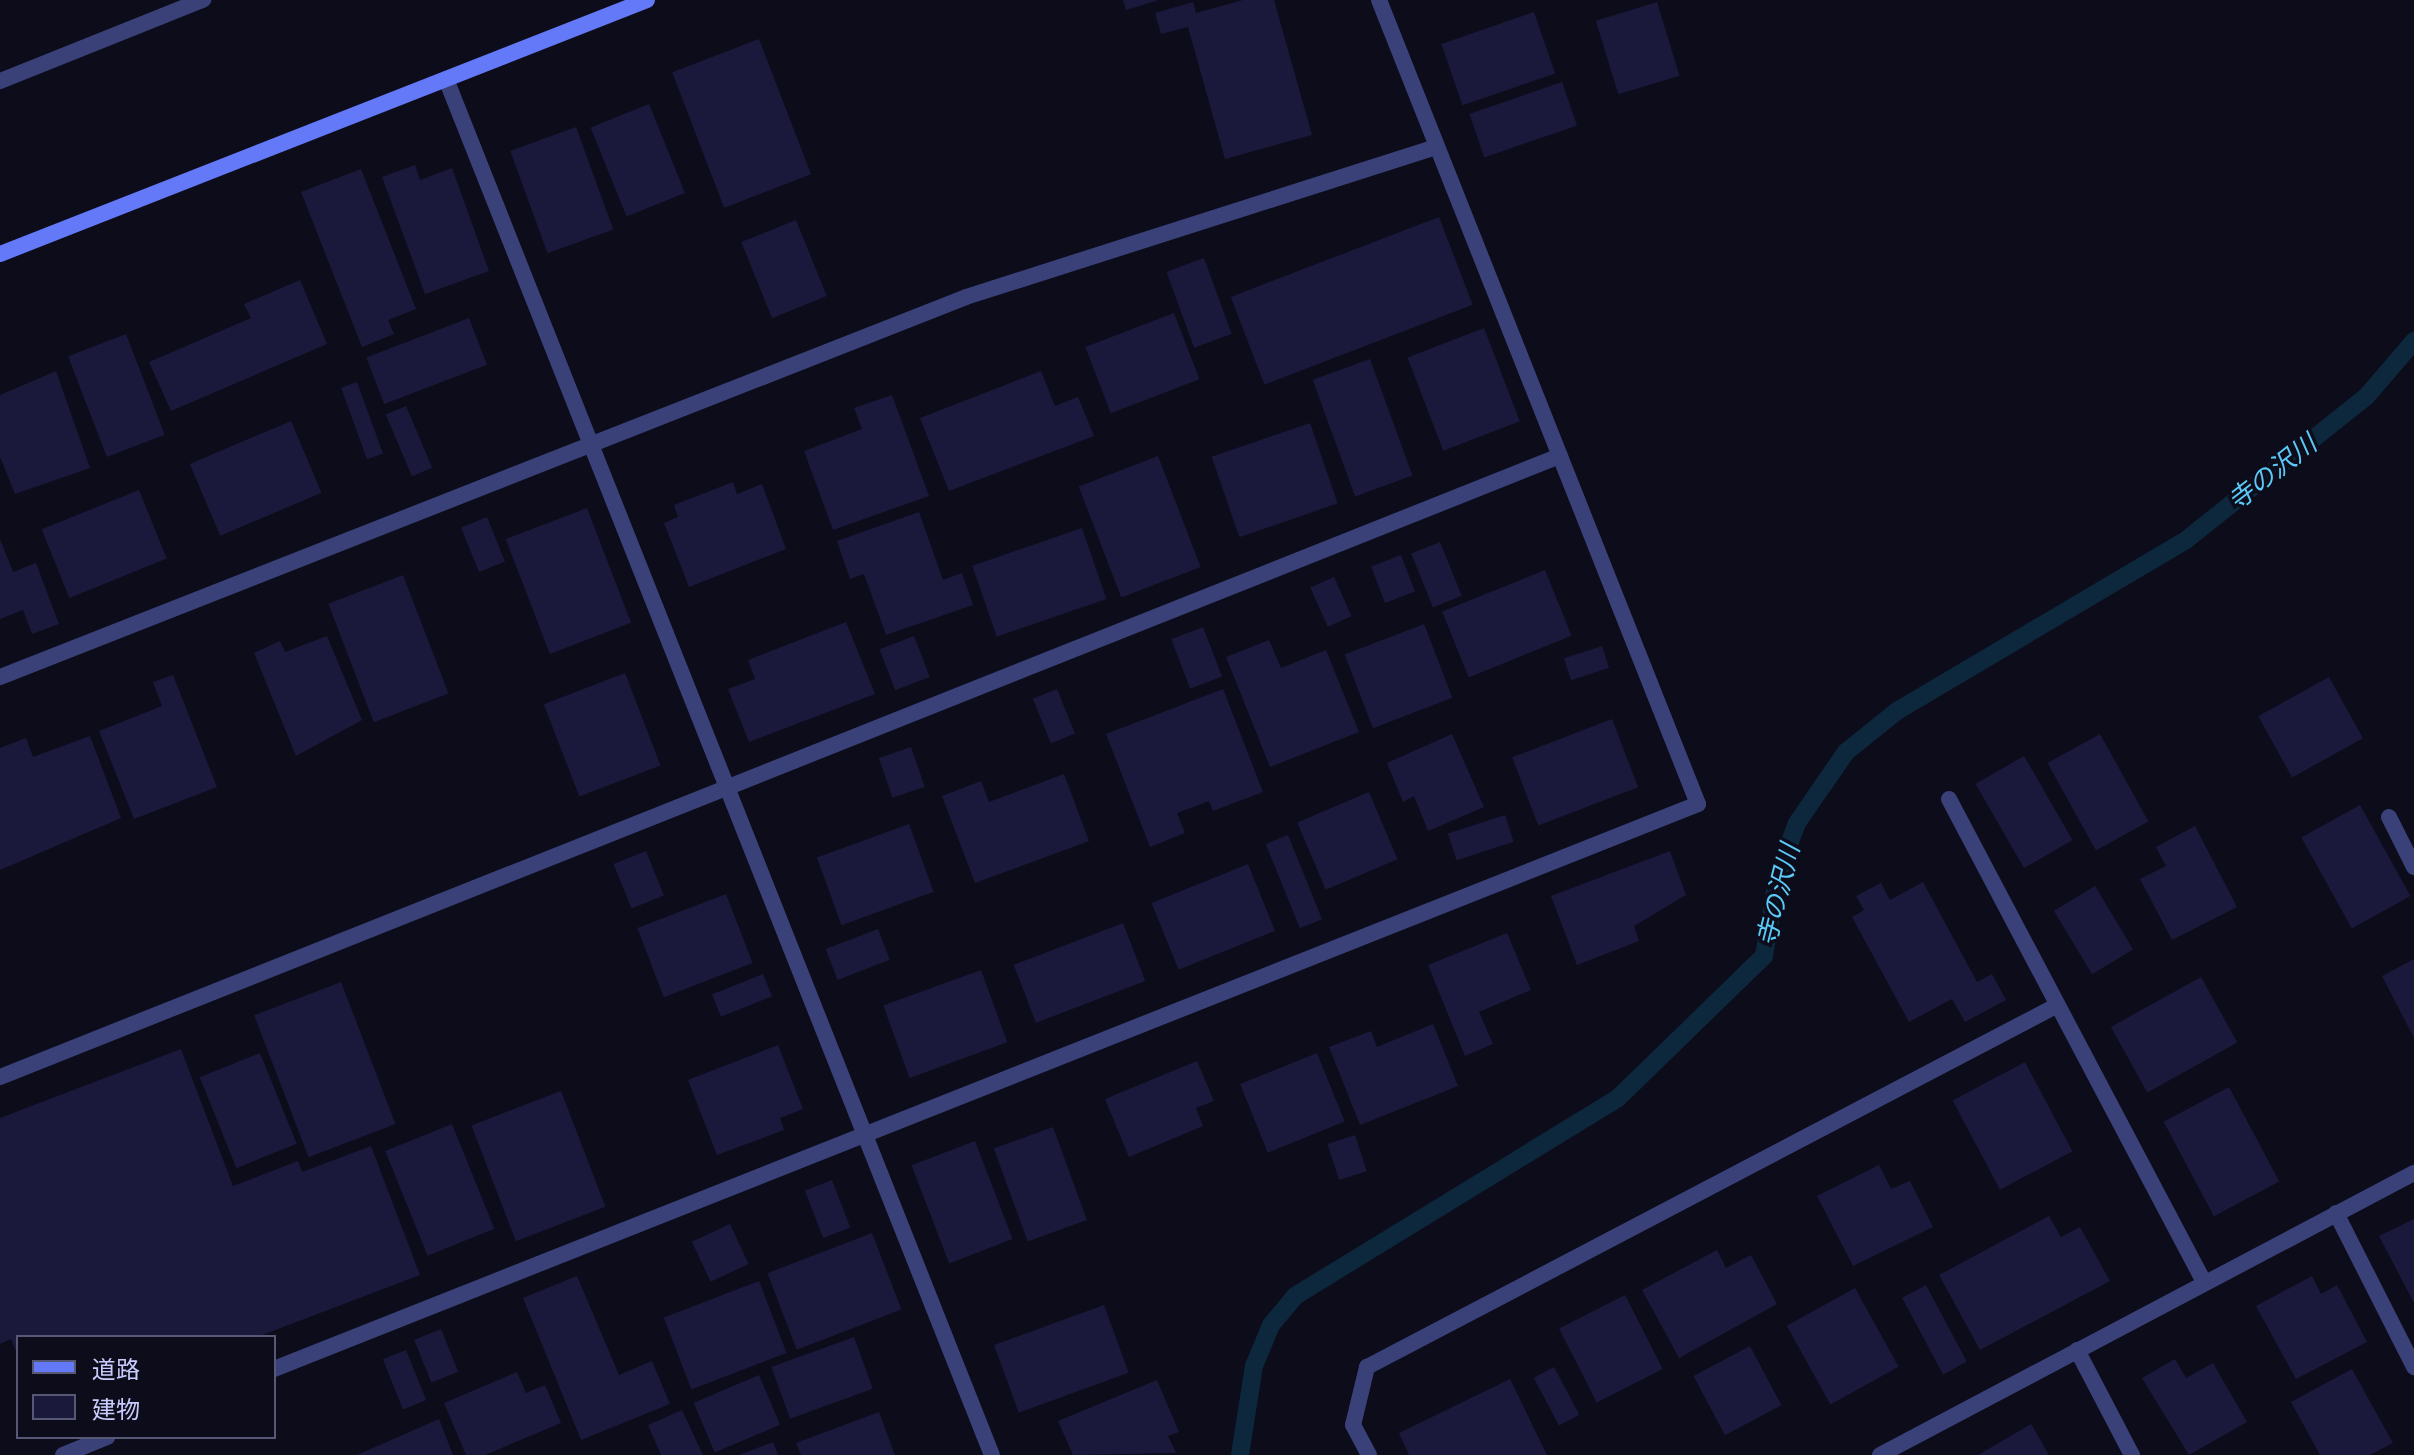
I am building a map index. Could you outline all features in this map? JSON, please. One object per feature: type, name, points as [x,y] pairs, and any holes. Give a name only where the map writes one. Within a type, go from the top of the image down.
[{"type":"street","points":[[0,81],[203,0]]},
{"type":"street","points":[[0,254],[647,0]]},
{"type":"street","points":[[276,1368],[863,1131],[1698,804],[1379,0]]},
{"type":"street","points":[[446,79],[723,788],[992,1455]]},
{"type":"street","points":[[0,677],[966,297],[1436,147]]},
{"type":"street","points":[[0,1077],[1560,456]]},
{"type":"street","points":[[1949,799],[2054,1007],[2204,1282]]},
{"type":"street","points":[[2389,817],[2414,867]]},
{"type":"street","points":[[1369,1455],[1353,1425],[1367,1367],[2054,1007]]},
{"type":"street","points":[[1880,1455],[2414,1173]]},
{"type":"street","points":[[2336,1213],[2414,1367]]},
{"type":"street","points":[[2077,1350],[2132,1455]]},
{"type":"street","points":[[63,1455],[102,1439]]},
{"type":"building","points":[[1123,0],[1156,0],[1156,1],[1126,10]]},
{"type":"building","points":[[1243,0],[1274,0],[1312,135],[1225,159],[1188,27],[1161,34],[1155,13],[1193,2],[1196,13]]},
{"type":"building","points":[[1657,2],[1680,76],[1618,94],[1596,21]]},
{"type":"building","points":[[1534,12],[1555,73],[1463,105],[1441,44]]},
{"type":"building","points":[[759,39],[811,174],[724,208],[672,72]]},
{"type":"building","points":[[1562,82],[1577,125],[1484,157],[1469,114]]},
{"type":"building","points":[[649,104],[685,193],[627,217],[591,128]]},
{"type":"building","points":[[576,127],[613,229],[548,253],[510,151]]},
{"type":"building","points":[[415,165],[420,180],[452,168],[489,271],[425,294],[382,177]]},
{"type":"building","points":[[361,169],[416,309],[388,320],[394,334],[362,347],[301,192]]},
{"type":"building","points":[[1439,217],[1473,305],[1264,385],[1231,297]]},
{"type":"building","points":[[796,220],[827,296],[772,318],[741,242]]},
{"type":"building","points":[[1204,258],[1232,334],[1194,348],[1166,272]]},
{"type":"building","points":[[300,280],[327,344],[171,411],[149,362],[251,318],[244,304]]},
{"type":"building","points":[[1174,313],[1199,379],[1111,413],[1085,347]]},
{"type":"building","points":[[469,318],[487,365],[384,404],[366,357]]},
{"type":"building","points":[[1484,328],[1520,421],[1443,451],[1407,357]]},
{"type":"building","points":[[126,334],[165,435],[107,457],[68,356]]},
{"type":"building","points":[[1370,359],[1412,476],[1355,496],[1313,380]]},
{"type":"building","points":[[56,371],[90,468],[15,494],[0,457],[0,395]]},
{"type":"building","points":[[1041,371],[1055,406],[1078,397],[1094,436],[949,491],[920,418]]},
{"type":"building","points":[[357,382],[383,453],[367,459],[341,388]]},
{"type":"building","points":[[892,395],[929,496],[833,530],[804,451],[862,429],[854,408]]},
{"type":"building","points":[[406,406],[432,468],[412,476],[386,415]]},
{"type":"building","points":[[291,421],[321,493],[220,536],[190,464]]},
{"type":"building","points":[[1310,423],[1338,503],[1239,537],[1212,457]]},
{"type":"building","points":[[1158,456],[1201,567],[1121,598],[1079,486]]},
{"type":"building","points":[[733,482],[737,494],[762,484],[786,549],[689,587],[664,523],[678,517],[674,505]]},
{"type":"building","points":[[139,490],[167,559],[69,598],[42,529]]},
{"type":"building","points":[[587,508],[631,623],[550,654],[506,539]]},
{"type":"building","points":[[919,512],[943,580],[962,573],[973,605],[886,635],[864,574],[850,579],[837,541]]},
{"type":"building","points":[[487,517],[505,562],[479,572],[461,527]]},
{"type":"building","points":[[1082,528],[1106,599],[997,637],[972,566]]},
{"type":"building","points":[[0,539],[13,572],[36,563],[59,624],[32,634],[23,610],[0,619]]},
{"type":"building","points":[[1440,542],[1462,596],[1433,607],[1411,554]]},
{"type":"building","points":[[1401,555],[1415,591],[1385,603],[1371,566]]},
{"type":"building","points":[[1545,570],[1572,636],[1469,677],[1442,612]]},
{"type":"building","points":[[403,575],[449,694],[374,722],[328,604]]},
{"type":"building","points":[[1334,577],[1351,616],[1328,627],[1310,588]]},
{"type":"building","points":[[846,622],[875,694],[749,742],[728,689],[755,679],[748,660]]},
{"type":"building","points":[[1424,624],[1452,698],[1373,728],[1345,654]]},
{"type":"building","points":[[1203,627],[1222,676],[1190,689],[1171,639]]},
{"type":"building","points":[[327,636],[362,720],[296,756],[254,653],[280,641],[285,652]]},
{"type":"building","points":[[914,636],[930,677],[895,690],[879,649]]},
{"type":"building","points":[[1269,640],[1281,668],[1326,650],[1359,732],[1270,767],[1226,657]]},
{"type":"building","points":[[1602,646],[1609,668],[1571,680],[1564,658]]},
{"type":"building","points":[[625,673],[660,765],[579,797],[544,704]]},
{"type":"building","points":[[173,675],[217,787],[134,819],[99,731],[162,706],[153,682]]},
{"type":"building","points":[[2329,677],[2363,738],[2292,777],[2258,716]]},
{"type":"building","points":[[1057,689],[1075,734],[1051,743],[1033,699]]},
{"type":"building","points":[[1223,689],[1263,792],[1213,811],[1209,801],[1177,813],[1185,833],[1150,847],[1106,734]]},
{"type":"building","points":[[1612,719],[1638,787],[1538,825],[1512,757]]},
{"type":"building","points":[[1452,734],[1484,807],[1428,831],[1414,796],[1403,802],[1387,763]]},
{"type":"building","points":[[2100,734],[2148,821],[2096,851],[2048,763]]},
{"type":"building","points":[[90,736],[121,818],[0,870],[0,748],[26,738],[33,757]]},
{"type":"building","points":[[911,747],[925,787],[893,798],[879,758]]},
{"type":"building","points":[[2024,756],[2072,840],[2024,868],[1976,784]]},
{"type":"building","points":[[1064,774],[1089,841],[975,883],[942,796],[981,781],[989,802]]},
{"type":"building","points":[[1369,792],[1398,859],[1326,890],[1297,822]]},
{"type":"building","points":[[2360,805],[2410,896],[2352,928],[2301,837]]},
{"type":"building","points":[[1505,815],[1514,842],[1457,860],[1448,834]]},
{"type":"building","points":[[909,824],[934,892],[842,925],[817,858]]},
{"type":"building","points":[[2195,826],[2237,907],[2172,940],[2140,879],[2166,866],[2156,847]]},
{"type":"building","points":[[1288,835],[1322,919],[1300,928],[1266,844]]},
{"type":"building","points":[[646,851],[664,896],[632,909],[614,864]]},
{"type":"building","points":[[1670,851],[1686,895],[1634,926],[1639,941],[1577,965],[1551,896]]},
{"type":"building","points":[[1248,864],[1275,931],[1179,970],[1152,903]]},
{"type":"building","points":[[1923,882],[1977,982],[1992,974],[2006,1000],[1965,1022],[1952,999],[1909,1022],[1852,917],[1864,910],[1856,896],[1881,883],[1890,900]]},
{"type":"building","points":[[2095,886],[2133,949],[2092,974],[2054,911]]},
{"type":"building","points":[[726,894],[753,963],[664,997],[637,928]]},
{"type":"building","points":[[1123,923],[1145,981],[1036,1023],[1014,965]]},
{"type":"building","points":[[878,929],[890,960],[838,980],[826,949]]},
{"type":"building","points":[[1507,933],[1531,990],[1479,1012],[1493,1044],[1465,1056],[1428,965]]},
{"type":"building","points":[[2414,959],[2414,1038],[2382,976]]},
{"type":"building","points":[[981,970],[1007,1042],[910,1078],[883,1006]]},
{"type":"building","points":[[763,974],[772,996],[721,1017],[712,995]]},
{"type":"building","points":[[2201,977],[2237,1043],[2147,1093],[2111,1027]]},
{"type":"building","points":[[341,982],[395,1124],[309,1157],[254,1015]]},
{"type":"building","points":[[1433,1024],[1458,1086],[1360,1125],[1329,1047],[1371,1031],[1377,1047]]},
{"type":"building","points":[[778,1045],[803,1109],[780,1118],[784,1130],[717,1155],[688,1080]]},
{"type":"building","points":[[181,1049],[233,1186],[298,1161],[302,1172],[371,1146],[420,1275],[262,1335],[16,1335],[16,1351],[11,1339],[0,1344],[0,1118]]},
{"type":"building","points":[[260,1053],[297,1144],[236,1168],[200,1077]]},
{"type":"building","points":[[1317,1053],[1345,1122],[1268,1153],[1240,1084]]},
{"type":"building","points":[[1197,1061],[1214,1101],[1196,1108],[1203,1126],[1129,1157],[1105,1099]]},
{"type":"building","points":[[2025,1062],[2072,1151],[2000,1190],[1953,1100]]},
{"type":"building","points":[[2229,1087],[2279,1181],[2214,1216],[2164,1122]]},
{"type":"building","points":[[561,1091],[605,1207],[516,1241],[471,1125]]},
{"type":"building","points":[[452,1124],[494,1229],[428,1256],[385,1151]]},
{"type":"building","points":[[1053,1127],[1087,1220],[1028,1242],[994,1149]]},
{"type":"building","points":[[1355,1135],[1367,1171],[1339,1180],[1327,1144]]},
{"type":"building","points":[[975,1141],[1013,1239],[949,1263],[912,1165]]},
{"type":"building","points":[[1879,1165],[1891,1189],[1910,1181],[1933,1227],[1853,1266],[1817,1196]]},
{"type":"building","points":[[832,1180],[850,1228],[823,1238],[805,1190]]},
{"type":"building","points":[[2049,1216],[2061,1237],[2080,1227],[2110,1281],[1980,1350],[1939,1275]]},
{"type":"building","points":[[2414,1219],[2414,1303],[2379,1236]]},
{"type":"building","points":[[730,1224],[749,1264],[711,1282],[692,1242]]},
{"type":"building","points":[[872,1233],[901,1310],[797,1350],[767,1273]]},
{"type":"building","points":[[1717,1250],[1726,1268],[1751,1255],[1777,1304],[1679,1358],[1642,1290]]},
{"type":"building","points":[[577,1276],[619,1375],[652,1361],[670,1404],[581,1440],[523,1298]]},
{"type":"building","points":[[2312,1276],[2321,1294],[2337,1285],[2367,1342],[2296,1379],[2256,1306]]},
{"type":"building","points":[[759,1281],[787,1353],[691,1389],[664,1318]]},
{"type":"building","points":[[1926,1285],[1967,1362],[1943,1374],[1902,1298]]},
{"type":"building","points":[[1855,1288],[1899,1367],[1830,1405],[1787,1326]]},
{"type":"building","points":[[1625,1295],[1663,1369],[1597,1403],[1559,1329]]},
{"type":"building","points":[[1104,1305],[1129,1373],[1019,1413],[994,1345]]},
{"type":"building","points":[[441,1329],[458,1372],[431,1383],[414,1340]]},
{"type":"building","points":[[854,1337],[873,1389],[790,1419],[771,1367]]},
{"type":"building","points":[[1750,1346],[1781,1405],[1725,1435],[1693,1376]]},
{"type":"building","points":[[406,1350],[426,1400],[403,1409],[383,1359]]},
{"type":"building","points":[[2175,1359],[2186,1378],[2213,1363],[2247,1422],[2189,1455],[2142,1378]]},
{"type":"building","points":[[1554,1367],[1579,1415],[1559,1425],[1534,1378]]},
{"type":"building","points":[[2352,1369],[2393,1443],[2370,1455],[2320,1455],[2291,1402]]},
{"type":"building","points":[[517,1372],[526,1393],[545,1385],[561,1423],[485,1455],[466,1455],[444,1403]]},
{"type":"building","points":[[759,1375],[780,1425],[715,1452],[694,1403]]},
{"type":"building","points":[[1510,1379],[1547,1455],[1409,1455],[1399,1433]]},
{"type":"building","points":[[1157,1380],[1179,1432],[1168,1436],[1176,1453],[1073,1455],[1058,1421]]},
{"type":"building","points":[[682,1410],[703,1455],[661,1455],[648,1425]]},
{"type":"building","points":[[879,1412],[895,1455],[801,1455],[796,1443]]},
{"type":"building","points":[[439,1419],[453,1455],[357,1455]]},
{"type":"building","points":[[2031,1424],[2049,1455],[1978,1455]]},
{"type":"building","points":[[773,1442],[778,1455],[739,1455]]},
{"type":"waterway","name":"寺の沢川","points":[[1240,1455],[1254,1366],[1271,1325],[1295,1296],[1618,1098],[1764,956],[1778,874],[1797,823],[1846,752],[1897,711],[2186,540],[2366,397],[2414,341]]}]
